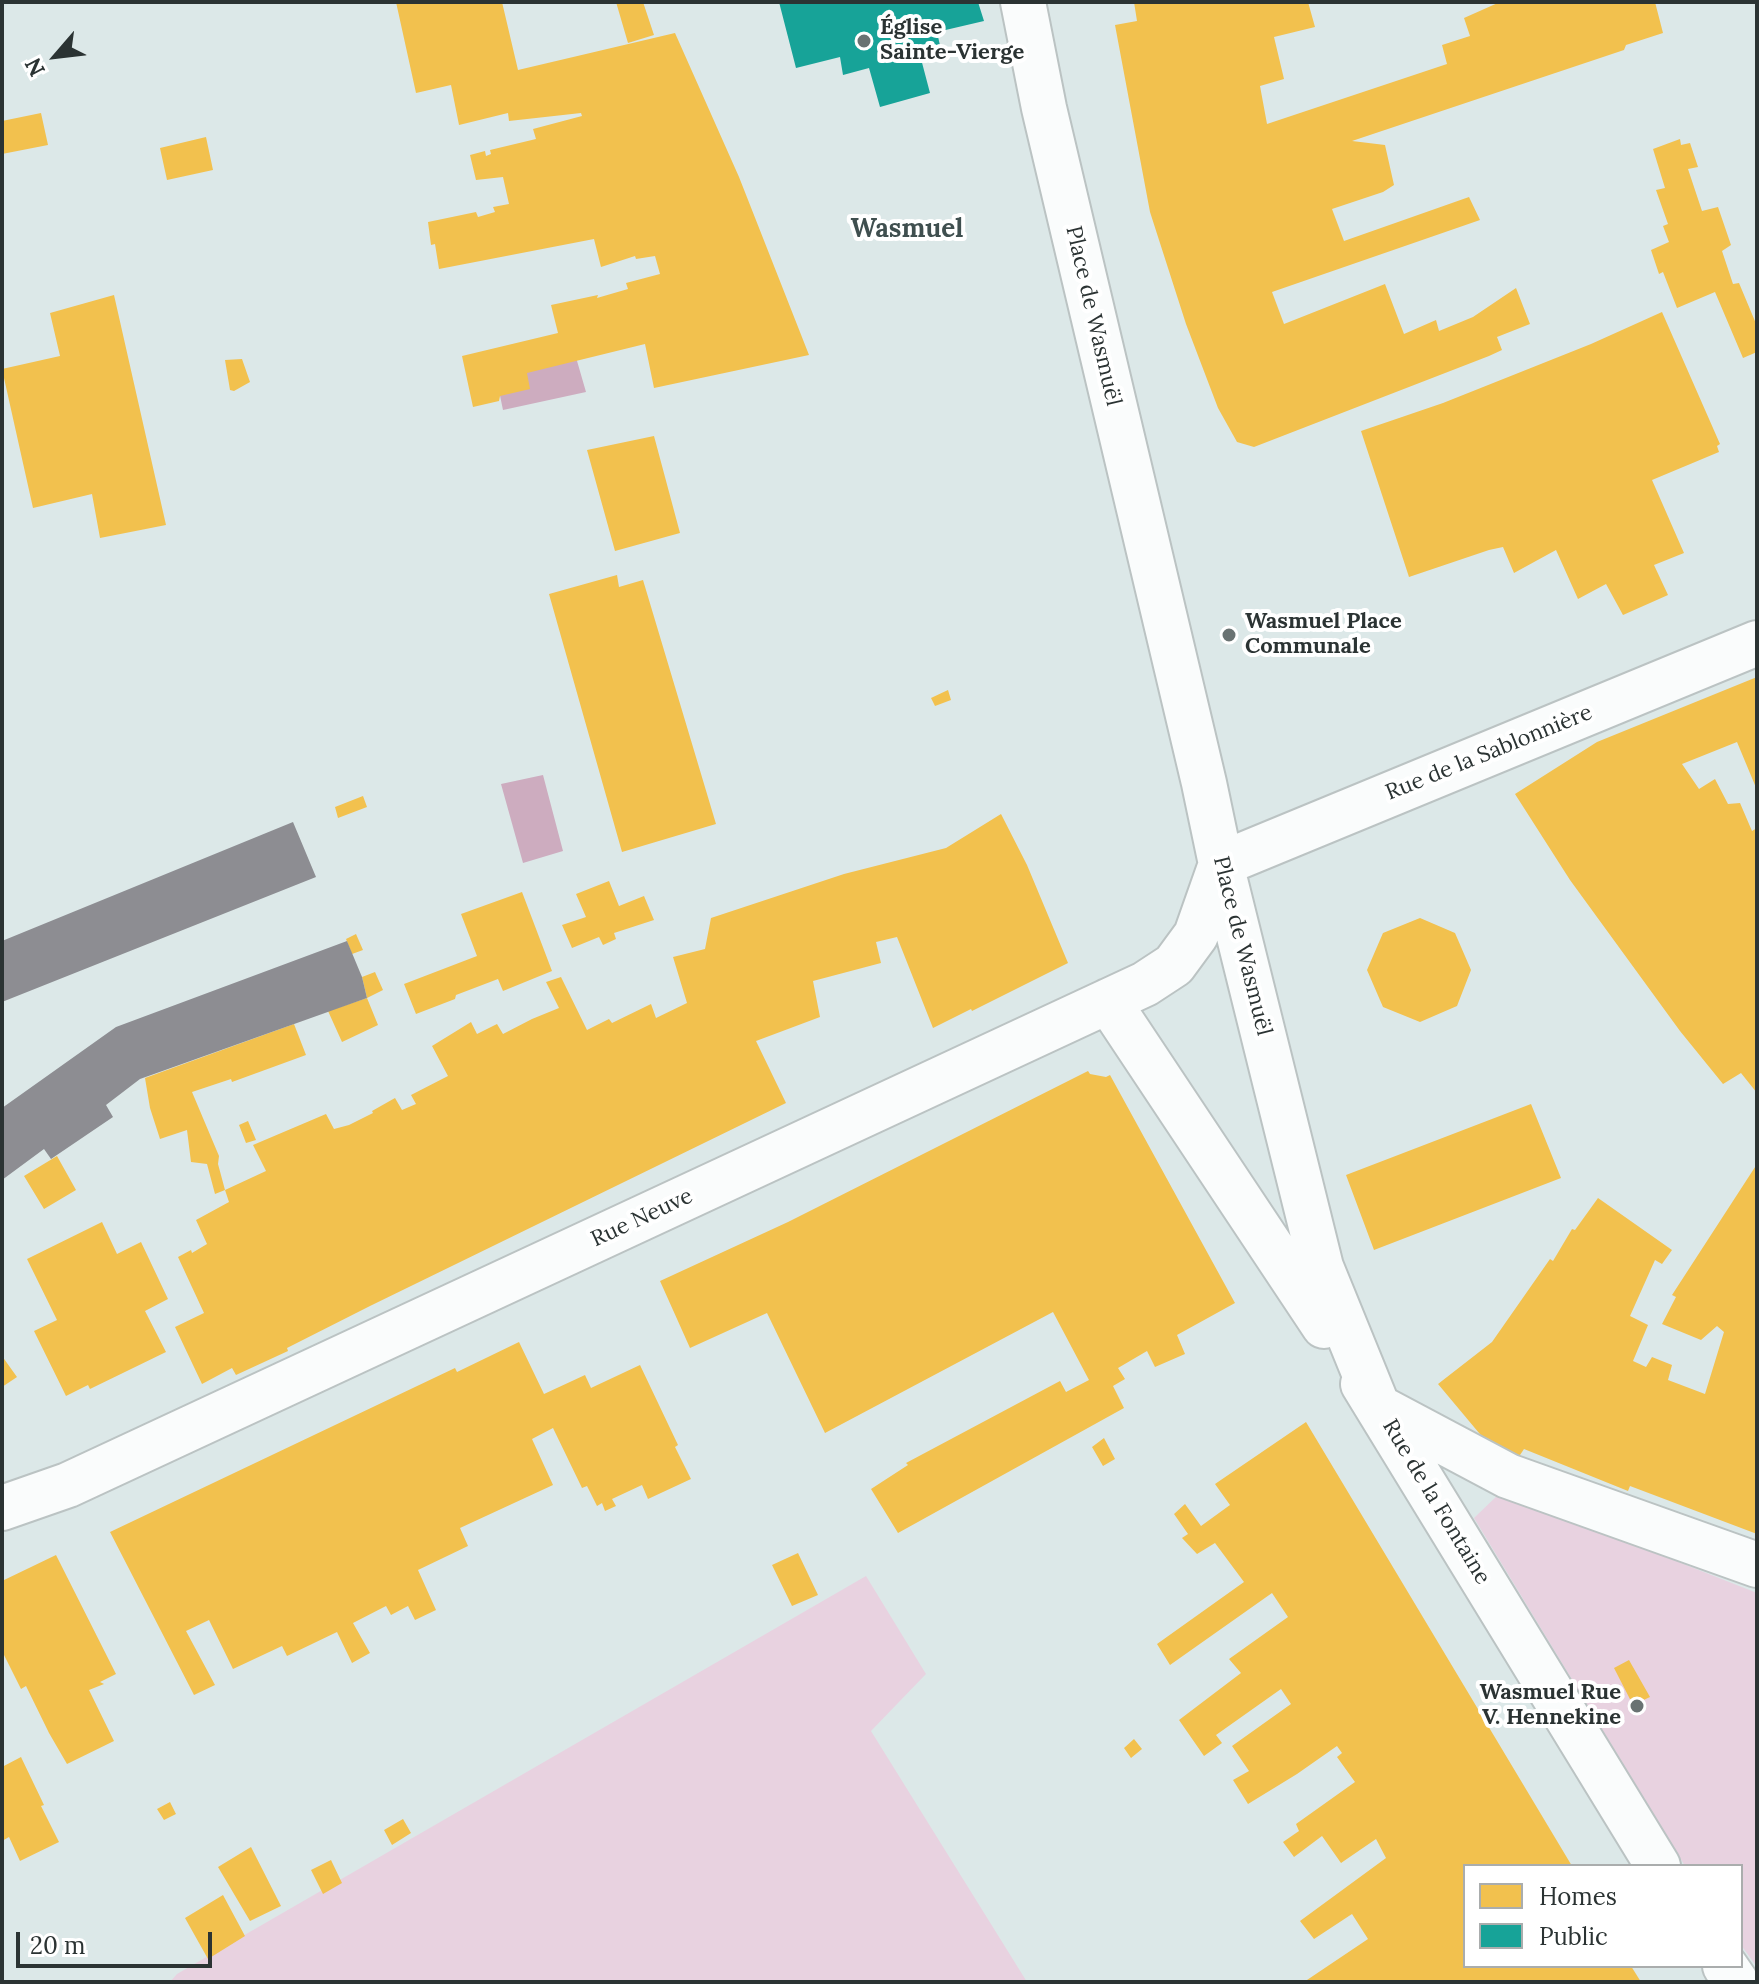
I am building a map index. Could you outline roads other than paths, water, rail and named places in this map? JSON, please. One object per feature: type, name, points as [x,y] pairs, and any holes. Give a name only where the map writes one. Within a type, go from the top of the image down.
[{"type":"street","name":"Place de Wasmuël","points":[[1023,2],[1044,108],[1221,864],[1321,1267],[1378,1407]]},
{"type":"street","name":"Rue de la Sablonnière","points":[[1221,864],[1757,643]]},
{"type":"street","name":"Rue Neuve","points":[[2,1508],[68,1485],[1145,984],[1174,965],[1196,935],[1221,864]]},
{"type":"street","points":[[1108,1001],[1378,1407]]},
{"type":"street","name":"Rue de la Fontaine","points":[[1378,1407],[1508,1476],[1757,1565]]},
{"type":"street","name":"Rue de la Fontaine","points":[[1378,1407],[1657,1864]]},
{"type":"place","name":"Église Sainte-Vierge","points":[[864,41]]},
{"type":"place","name":"Wasmuel Place Communale","points":[[1229,635]]},
{"type":"place","name":"Wasmuel Rue V. Hennekine","points":[[1637,1706]]},
{"type":"district","name":"Wasmuel","points":[[907,230]]}]
